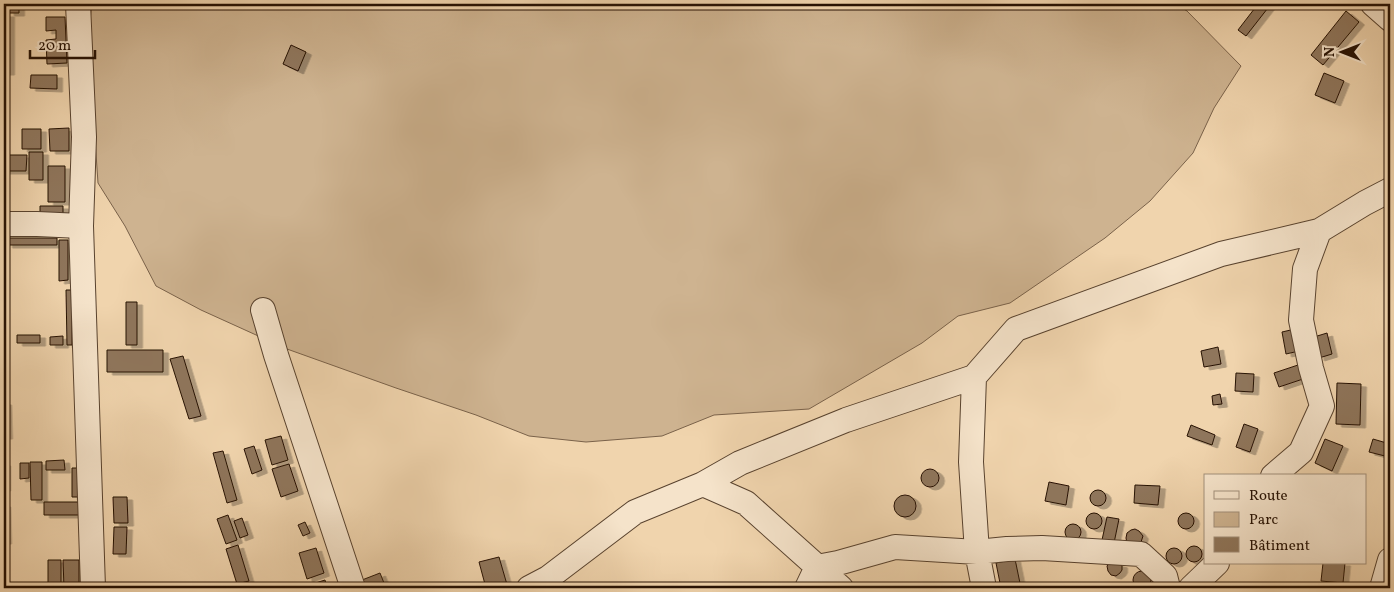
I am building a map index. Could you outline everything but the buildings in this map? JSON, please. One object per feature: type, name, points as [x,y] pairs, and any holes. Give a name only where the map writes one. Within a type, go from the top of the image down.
[{"type":"street","points":[[78,4],[84,137],[81,226],[93,588]]},
{"type":"street","points":[[1373,4],[1390,19]]},
{"type":"street","points":[[546,585],[635,512],[703,484],[740,463],[846,420],[974,377],[1016,328],[1221,254],[1319,231],[1390,190]]},
{"type":"street","points":[[4,224],[81,226]]},
{"type":"street","points":[[1275,474],[1301,452],[1322,406],[1311,368],[1301,320],[1305,269],[1319,231]]},
{"type":"street","points":[[263,310],[353,588]]},
{"type":"street","points":[[974,377],[971,462],[976,552],[984,588]]},
{"type":"street","points":[[703,484],[746,503],[841,588]]},
{"type":"street","points":[[817,567],[895,547],[976,552],[1042,548],[1141,554],[1165,576],[1168,588]]},
{"type":"street","points":[[1390,560],[1384,588],[1390,588]]},
{"type":"street","points":[[1191,588],[1216,564]]},
{"type":"street","points":[[808,588],[817,567]]},
{"type":"green space","points":[[92,4],[1176,4],[1187,11],[1241,66],[1214,108],[1193,153],[1150,201],[1105,238],[1010,303],[958,316],[922,343],[809,409],[714,415],[662,436],[586,442],[529,436],[476,415],[287,349],[201,310],[156,286],[125,226],[98,183],[88,36]]}]
